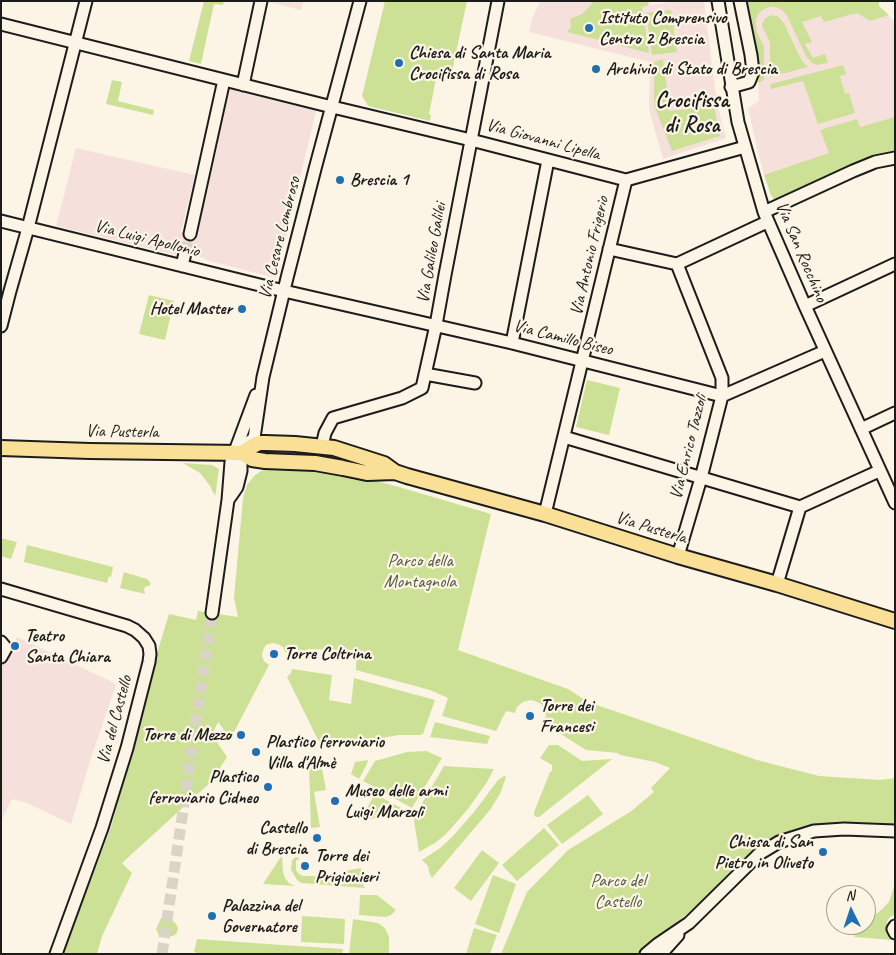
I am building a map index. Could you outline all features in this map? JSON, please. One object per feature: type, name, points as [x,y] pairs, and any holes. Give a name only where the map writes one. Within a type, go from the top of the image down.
[{"type":"main road","name":"Via Pusterla","points":[[243,455],[259,443],[322,446],[384,464],[395,472]]},
{"type":"main road","name":"Via Pusterla","points":[[1,448],[243,455],[265,461],[316,463],[367,473],[395,472],[545,514],[678,556],[892,619]]},
{"type":"street","points":[[1,326],[5,290],[28,228],[86,1]]},
{"type":"street","points":[[243,85],[261,1]]},
{"type":"street","name":"Via Cesare Lombroso","points":[[228,500],[231,459],[243,455],[240,434],[263,377],[331,107],[360,1]]},
{"type":"street","name":"Via Galileo Galilei","points":[[322,446],[325,433],[334,418],[402,398],[422,388],[436,325],[444,275],[498,1]]},
{"type":"street","name":"Via San Rocchino","points":[[718,1],[738,122],[765,217],[894,500]]},
{"type":"street","points":[[731,87],[749,82],[753,72],[740,1]]},
{"type":"street","name":"Via Giovanni Lipella","points":[[1,24],[626,180],[745,147]]},
{"type":"street","points":[[190,234],[224,80]]},
{"type":"street","points":[[609,249],[677,264],[875,162],[895,158]]},
{"type":"street","points":[[512,343],[548,160]]},
{"type":"street","name":"Via Antonio Frigerio","points":[[545,514],[626,180]]},
{"type":"street","name":"Via Luigi Apollonio","points":[[1,221],[284,291]]},
{"type":"street","points":[[182,266],[185,254]]},
{"type":"street","name":"Via Enrico Tazzoli","points":[[677,264],[722,378],[722,396],[678,556]]},
{"type":"street","points":[[805,306],[895,264]]},
{"type":"street","name":"Via Camillo Biseo","points":[[284,291],[512,343],[722,396]]},
{"type":"street","points":[[722,396],[825,351]]},
{"type":"street","points":[[425,374],[476,383]]},
{"type":"street","points":[[861,428],[895,414]]},
{"type":"street","points":[[564,438],[800,507],[879,470]]},
{"type":"street","points":[[212,613],[228,500],[237,486],[243,455]]},
{"type":"street","points":[[777,584],[800,507]]},
{"type":"street","name":"Via del Castello","points":[[1,589],[127,626],[136,630],[144,638],[150,654],[126,748],[102,828],[56,954]]},
{"type":"street","points":[[661,954],[689,923],[759,854],[779,842],[814,831],[844,829],[895,831]]},
{"type":"street","points":[[646,954],[689,923]]},
{"type":"street","points":[[895,926],[893,929],[895,933]]},
{"type":"shaded area","points":[[265,1],[303,1],[301,10]]},
{"type":"shaded area","points":[[539,1],[649,1],[650,5],[671,1],[704,1],[714,82],[726,138],[663,159],[649,109],[650,62],[529,32]]},
{"type":"shaded area","points":[[744,1],[879,1],[879,6],[895,22],[895,153],[775,201],[764,175],[748,108],[759,101],[757,64]],"holes":[[[772,15],[779,16],[803,62],[807,67],[771,47],[763,21]]]},
{"type":"shaded area","points":[[227,89],[316,111],[276,278],[177,251],[176,255],[56,226],[76,148],[195,175],[181,232],[196,235],[218,144],[214,142]]},
{"type":"shaded area","points":[[17,637],[116,685],[71,824],[27,803],[12,799],[1,821],[1,667]]},
{"type":"green space","points":[[204,1],[224,1],[223,5],[214,4],[201,64],[189,61]]},
{"type":"green space","points":[[385,1],[467,1],[451,76],[437,74],[429,114],[431,115],[430,121],[368,106],[362,96]]},
{"type":"green space","points":[[594,1],[648,1],[648,6],[642,7],[649,53],[567,32],[571,27],[570,19],[582,14]]},
{"type":"green space","points":[[744,1],[879,1],[879,6],[889,15],[870,21],[857,13],[824,22],[821,16],[802,22],[812,42],[805,44],[813,58],[825,54],[828,63],[816,65],[806,56],[787,16],[782,10],[776,7],[764,9],[756,18],[757,33],[764,46],[764,79],[758,83],[757,64]]},
{"type":"green space","points":[[671,10],[677,52],[652,55],[646,13]]},
{"type":"green space","points":[[772,15],[778,16],[784,23],[803,62],[808,67],[770,77],[770,43],[762,24],[765,18]]},
{"type":"green space","points":[[663,59],[670,111],[714,106],[720,136],[672,151],[654,105],[654,62]]},
{"type":"green space","points":[[843,65],[846,74],[840,76],[845,94],[849,93],[855,113],[818,124],[803,81],[771,89],[770,86],[771,84]]},
{"type":"green space","points":[[112,80],[122,82],[118,101],[154,110],[153,115],[106,104]]},
{"type":"green space","points":[[895,117],[895,153],[776,201],[771,195],[764,175],[829,153],[820,130],[857,119],[860,127]]},
{"type":"green space","points":[[149,295],[174,301],[165,340],[139,334]]},
{"type":"green space","points":[[587,380],[620,388],[609,435],[576,427]]},
{"type":"green space","points":[[183,463],[212,465],[219,469],[215,496],[200,473]]},
{"type":"green space","name":"Parco del Castello","points":[[294,467],[342,472],[491,514],[458,650],[568,689],[588,702],[757,760],[819,776],[880,780],[895,778],[895,826],[774,839],[762,845],[700,903],[639,954],[501,954],[527,892],[568,850],[630,812],[654,792],[651,788],[670,768],[655,762],[618,753],[586,750],[553,729],[540,729],[545,721],[546,713],[541,704],[535,701],[523,702],[517,707],[515,713],[506,711],[496,731],[442,716],[448,698],[430,690],[356,670],[357,653],[312,649],[285,652],[283,647],[272,643],[266,645],[262,656],[269,665],[234,732],[228,735],[218,722],[212,735],[227,757],[211,782],[122,863],[132,873],[102,936],[97,954],[63,954],[112,824],[169,614],[196,620],[198,611],[238,617],[234,598],[243,498],[247,485],[261,471],[271,468]]},
{"type":"green space","points":[[1,538],[17,542],[11,559],[1,556]]},
{"type":"green space","points":[[27,545],[113,567],[111,577],[109,576],[107,583],[24,562]]},
{"type":"green space","points":[[124,572],[147,579],[150,582],[150,586],[144,588],[145,594],[120,588]]},
{"type":"green space","points":[[292,669],[332,675],[329,700],[351,704],[354,678],[435,700],[423,734],[399,735],[322,748],[287,677]]},
{"type":"green space","points":[[435,722],[490,736],[487,744],[430,737]]},
{"type":"green space","points":[[549,745],[558,745],[582,761],[612,759],[539,817],[536,817],[534,812],[552,771],[552,765],[540,758]]},
{"type":"green space","points":[[426,751],[442,758],[412,808],[363,781],[375,761],[407,752]]},
{"type":"green space","points":[[368,760],[359,779],[351,774],[355,762]]},
{"type":"green space","points":[[321,763],[326,790],[314,792],[320,827],[311,828],[309,765]]},
{"type":"green space","points":[[444,766],[494,769],[468,809],[447,833],[435,843],[419,852],[414,821],[415,815]]},
{"type":"green space","points":[[504,776],[506,777],[500,794],[490,810],[432,878],[428,866],[422,860],[452,837],[498,780]]},
{"type":"green space","points":[[375,794],[405,810],[366,820],[364,813]]},
{"type":"green space","points":[[588,795],[603,814],[562,844],[547,825]]},
{"type":"green space","points":[[544,828],[559,845],[517,881],[502,865]]},
{"type":"green space","points":[[482,850],[499,863],[471,901],[454,888]]},
{"type":"green space","points":[[282,855],[285,878],[295,886],[263,884]]},
{"type":"green space","points":[[296,857],[300,858],[296,861],[296,870],[303,876],[328,876],[361,868],[361,881],[365,888],[301,883],[291,870],[292,860]]},
{"type":"green space","points":[[493,875],[516,884],[499,933],[475,924]]},
{"type":"green space","points":[[895,884],[895,915],[891,916],[887,922],[892,940],[854,937],[855,935],[876,935],[876,914],[889,902]]},
{"type":"green space","points":[[360,895],[377,895],[396,910],[386,917],[359,915]]},
{"type":"green space","points":[[302,916],[345,919],[344,944],[301,942]]},
{"type":"green space","points":[[167,917],[176,924],[178,928],[177,933],[173,936],[159,936],[156,929],[161,918]]},
{"type":"green space","points":[[353,919],[378,923],[385,928],[389,937],[389,954],[349,954]]},
{"type":"green space","points":[[474,928],[497,935],[490,954],[466,954]]},
{"type":"green space","points":[[197,939],[343,949],[342,954],[200,954],[194,952]]},
{"type":"tunnel","points":[[185,253],[190,234]]},
{"type":"tunnel","points":[[162,954],[212,613]]},
{"type":"place","name":"Istituto Comprensivo Centro 2 Brescia","points":[[589,28]]},
{"type":"place","name":"Chiesa di Santa Maria Crocifissa di Rosa","points":[[399,63]]},
{"type":"place","name":"Archivio di Stato di Brescia","points":[[596,69]]},
{"type":"place","name":"Brescia 1","points":[[340,180]]},
{"type":"place","name":"Hotel Master","points":[[242,309]]},
{"type":"place","name":"Teatro Santa Chiara","points":[[15,646]]},
{"type":"place","name":"Torre Coltrina","points":[[274,654]]},
{"type":"place","name":"Torre dei Francesi","points":[[530,716]]},
{"type":"place","name":"Torre di Mezzo","points":[[241,735]]},
{"type":"place","name":"Plastico ferroviario Villa d'Almè","points":[[256,752]]},
{"type":"place","name":"Plastico ferroviario Cidneo","points":[[268,787]]},
{"type":"place","name":"Museo delle armi Luigi Marzoli","points":[[335,801]]},
{"type":"place","name":"Castello di Brescia","points":[[317,838]]},
{"type":"place","name":"Chiesa di San Pietro in Oliveto","points":[[823,852]]},
{"type":"place","name":"Torre dei Prigionieri","points":[[305,866]]},
{"type":"place","name":"Palazzina del Governatore","points":[[212,916]]},
{"type":"district","name":"Crocifissa di Rosa","points":[[692,114]]},
{"type":"park label","name":"Parco della Montagnola","points":[[420,571]]}]
